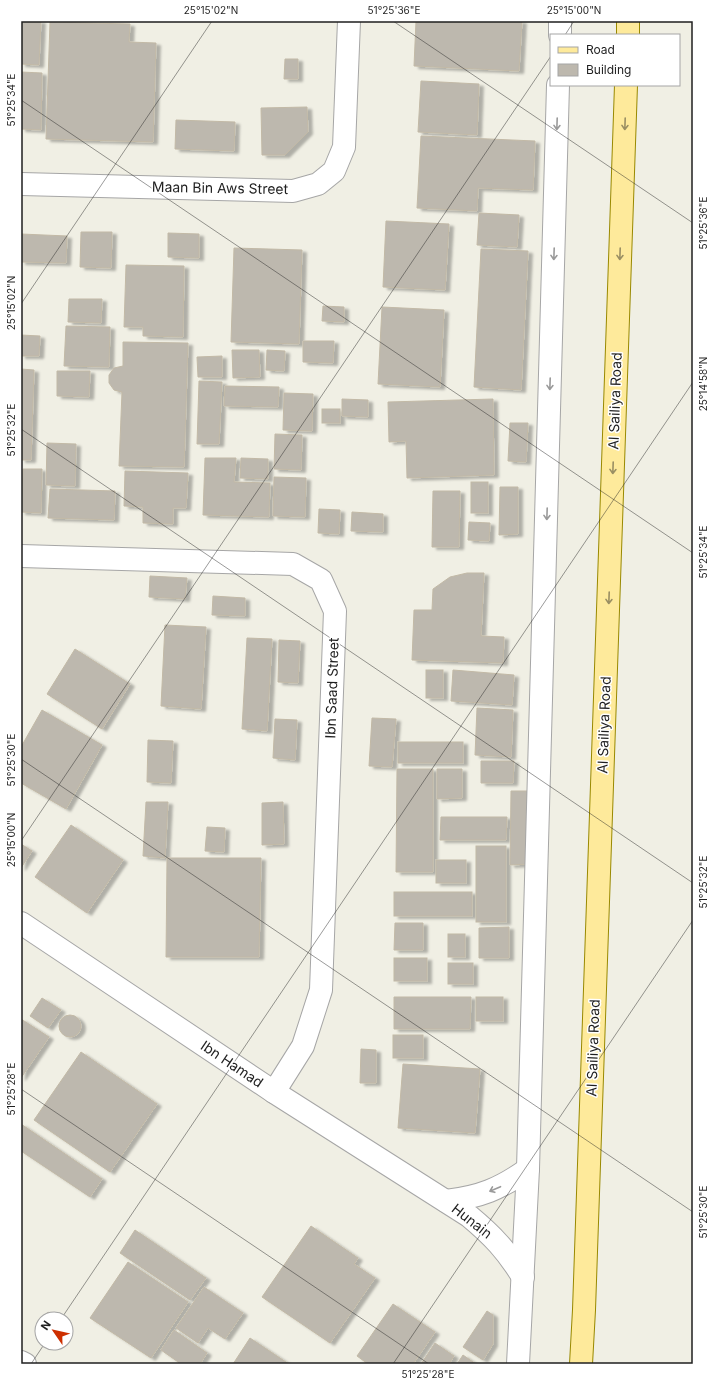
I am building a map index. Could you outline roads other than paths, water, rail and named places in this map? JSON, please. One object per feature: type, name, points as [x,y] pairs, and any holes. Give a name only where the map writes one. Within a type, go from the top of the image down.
[{"type":"main road","points":[[628,21],[628,34]]},
{"type":"main road","name":"Al Sailiya Road","points":[[581,1364],[585,1294],[626,86]]},
{"type":"street","name":"Maan Bin Aws Street","points":[[21,184],[293,191],[318,184],[334,171],[344,147],[349,21]]},
{"type":"street","points":[[560,21],[560,34]]},
{"type":"street","points":[[518,1364],[528,1170],[558,86]]},
{"type":"street","name":"Ibn Saad Street","points":[[21,556],[293,564],[320,580],[335,611],[321,990],[303,1046],[274,1092]]},
{"type":"street","name":"Ibn Hamad","points":[[21,923],[274,1092],[446,1201]]},
{"type":"street","name":"Hunain","points":[[446,1201],[481,1195],[498,1188],[528,1170]]},
{"type":"street","name":"Hunain","points":[[446,1201],[469,1216],[490,1233],[508,1253],[523,1277]]},
{"type":"street","points":[[21,1362],[25,1364]]}]
